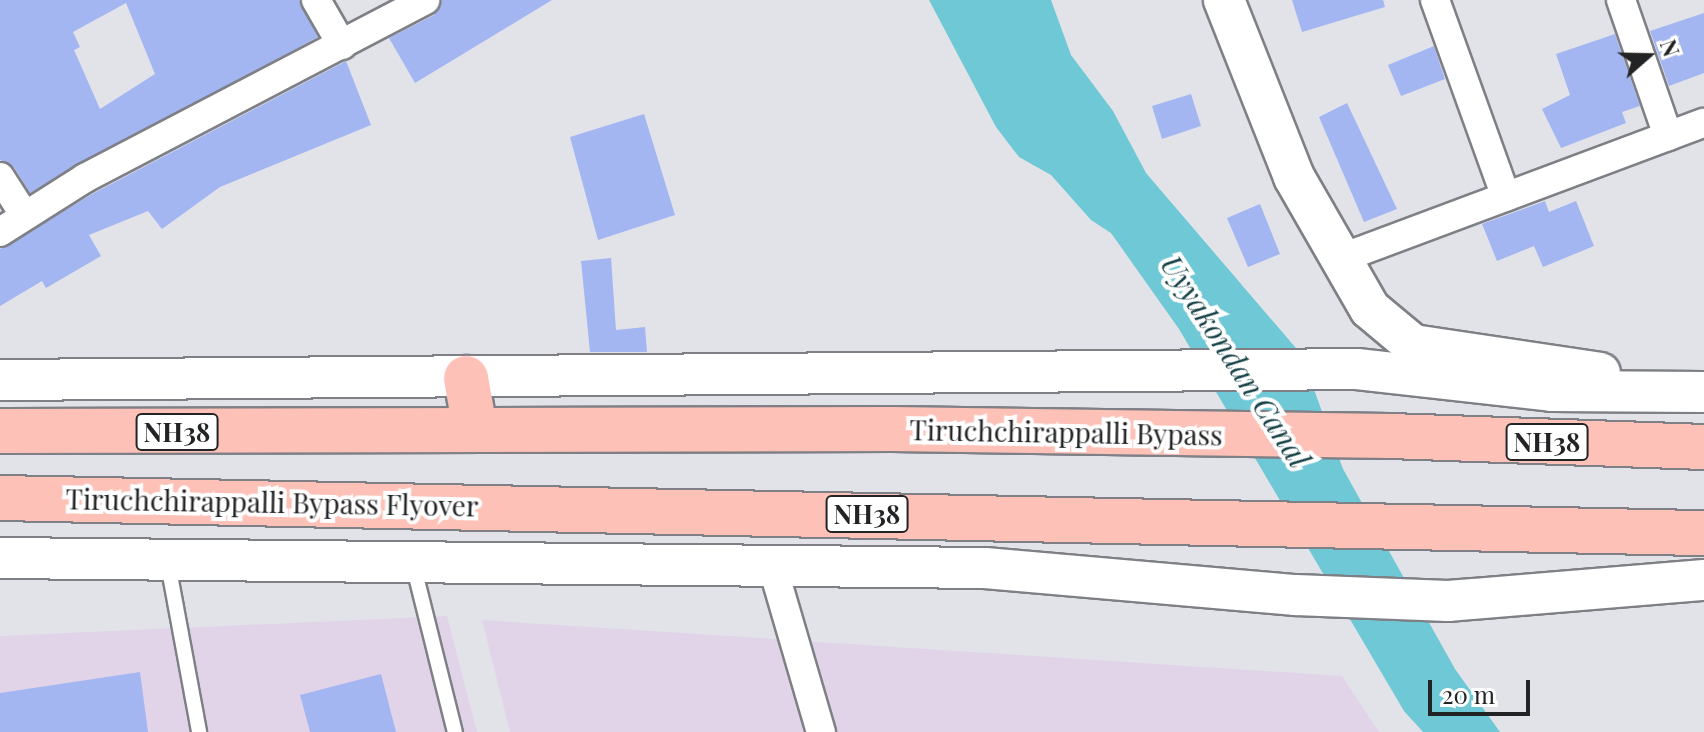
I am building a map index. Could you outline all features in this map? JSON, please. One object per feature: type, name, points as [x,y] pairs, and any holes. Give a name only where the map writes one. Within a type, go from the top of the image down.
[{"type":"highway","points":[[466,378],[475,429]]},
{"type":"highway","name":"Tiruchchirappalli Bypass","points":[[475,429],[1390,436],[1704,447]]},
{"type":"highway","name":"NH38","points":[[0,431],[355,434],[475,429]]},
{"type":"highway","name":"Tiruchchirappalli Bypass Flyover","points":[[0,498],[1395,524],[1704,533]]},
{"type":"street","points":[[316,0],[342,45]]},
{"type":"street","points":[[0,232],[85,178],[425,0]]},
{"type":"street","points":[[1224,0],[1294,177],[1370,309],[1413,345],[1577,366],[1688,392]]},
{"type":"street","points":[[1435,0],[1506,197]]},
{"type":"street","points":[[1621,0],[1668,136]]},
{"type":"street","points":[[1342,258],[1704,123]]},
{"type":"street","points":[[0,177],[25,216]]},
{"type":"street","points":[[0,380],[1357,369],[1552,391],[1688,392]]},
{"type":"street","points":[[0,558],[985,568],[1296,595],[1448,601],[1704,580]]},
{"type":"street","points":[[773,568],[821,732]]},
{"type":"lane","points":[[167,560],[199,732]]},
{"type":"lane","points":[[413,563],[455,732]]},
{"type":"shaded area","points":[[447,616],[477,732],[0,732],[0,636]]},
{"type":"shaded area","points":[[482,620],[1342,676],[1379,732],[510,732]]},
{"type":"water","name":"Uyyakondan Canal","points":[[929,0],[1051,0],[1071,55],[1113,111],[1146,173],[1301,354],[1343,469],[1455,669],[1500,732],[1423,732],[1404,711],[1179,329],[1111,233],[1091,220],[1051,175],[1019,157],[996,127]]},
{"type":"building","points":[[0,0],[299,0],[318,37],[30,193],[14,167],[0,160]],"holes":[[[126,3],[155,74],[100,109],[74,50],[80,47],[73,32]]]},
{"type":"building","points":[[442,0],[552,0],[415,83],[389,38],[434,15]]},
{"type":"building","points":[[1292,0],[1383,0],[1385,7],[1302,32]]},
{"type":"building","points":[[1704,13],[1704,73],[1669,86],[1650,31]]},
{"type":"building","points":[[1615,34],[1640,106],[1622,112],[1626,123],[1561,148],[1542,109],[1570,95],[1556,54]]},
{"type":"building","points":[[1434,46],[1445,79],[1401,96],[1388,65]]},
{"type":"building","points":[[346,61],[371,125],[220,187],[162,229],[148,211],[89,235],[101,256],[46,288],[42,281],[0,306],[0,249],[94,193]]},
{"type":"building","points":[[1191,94],[1201,126],[1162,139],[1152,106]]},
{"type":"building","points":[[1347,103],[1397,209],[1364,222],[1319,117]]},
{"type":"building","points":[[644,114],[675,215],[598,240],[570,137]]},
{"type":"building","points":[[1545,201],[1549,212],[1576,201],[1594,246],[1543,267],[1534,246],[1497,261],[1482,224]]},
{"type":"building","points":[[1260,204],[1280,254],[1248,267],[1227,218]]},
{"type":"building","points":[[611,258],[616,330],[645,327],[647,352],[590,352],[581,261]]},
{"type":"building","points":[[140,672],[148,732],[0,732],[0,693]]},
{"type":"building","points":[[381,674],[396,732],[310,732],[300,695]]}]
